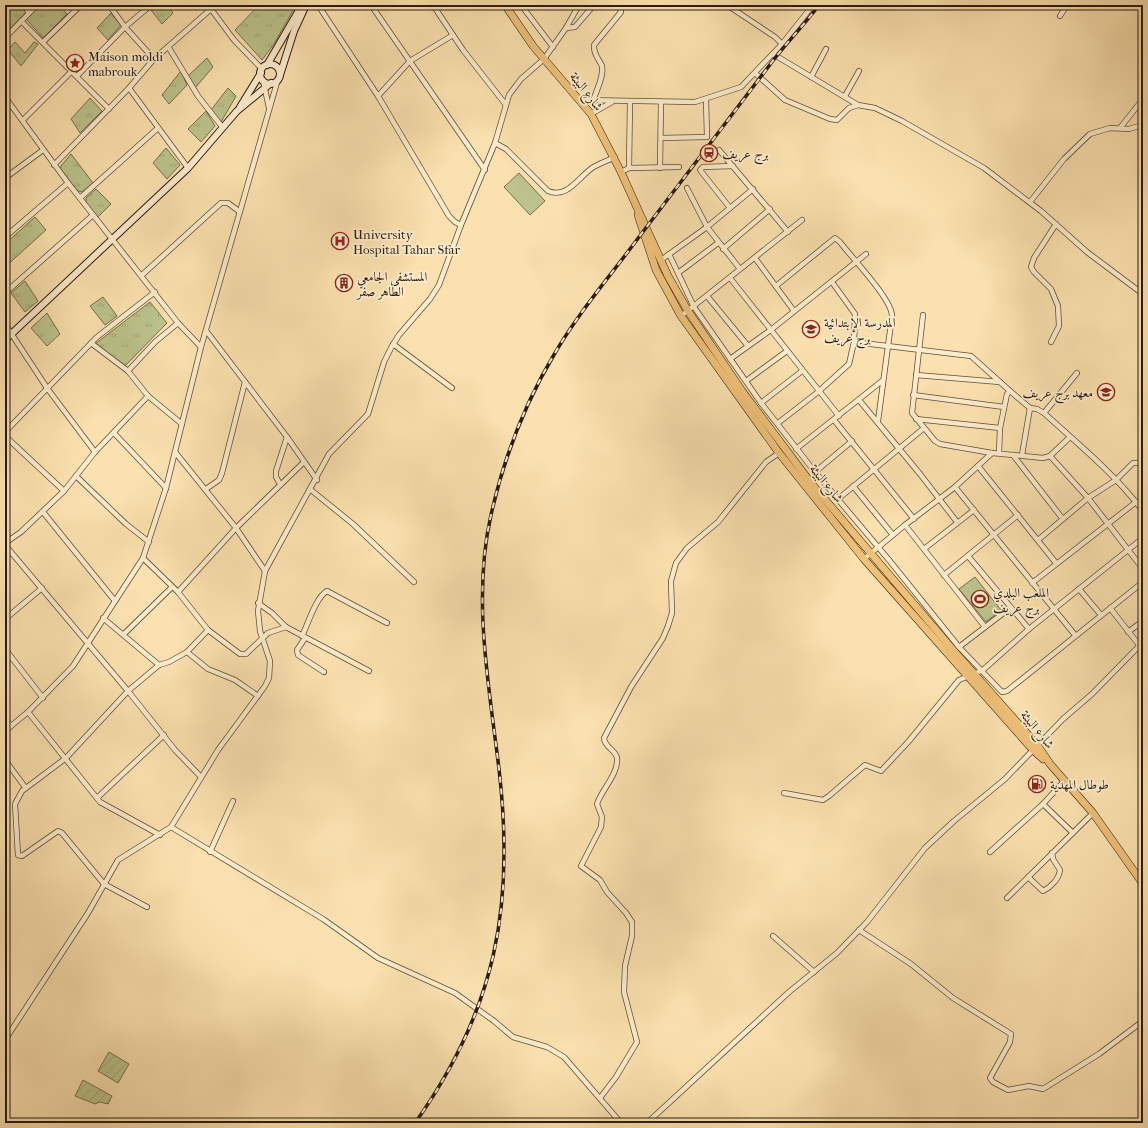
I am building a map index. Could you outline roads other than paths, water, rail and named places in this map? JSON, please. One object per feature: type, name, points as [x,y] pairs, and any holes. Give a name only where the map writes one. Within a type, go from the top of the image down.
[{"type":"main road","name":"شارع البيئة","points":[[506,5],[521,30],[581,100],[591,114],[615,158],[634,203],[656,270],[681,316],[779,453],[864,559],[971,675],[1093,813],[1143,884]]},
{"type":"main road","name":"شارع البيئة","points":[[634,203],[647,226],[661,260],[742,391],[811,483],[971,675]]},
{"type":"street","points":[[24,5],[29,13]]},
{"type":"street","points":[[5,38],[37,5]]},
{"type":"street","points":[[43,42],[81,5]]},
{"type":"street","points":[[109,5],[125,27],[154,59]]},
{"type":"street","points":[[77,76],[125,27],[151,5]]},
{"type":"street","points":[[5,340],[188,168],[237,111],[302,5]]},
{"type":"street","points":[[5,732],[43,698],[73,666],[143,558],[166,488],[201,347],[207,332],[279,77],[294,31],[306,5]]},
{"type":"street","points":[[318,5],[378,96],[449,216],[461,225]]},
{"type":"street","points":[[371,5],[485,170]]},
{"type":"street","points":[[433,5],[453,35],[506,105]]},
{"type":"street","points":[[522,5],[553,47]]},
{"type":"street","points":[[5,1040],[88,913],[118,860],[171,827],[218,750],[258,696],[269,678],[271,669],[269,655],[262,637],[258,618],[258,603],[265,570],[317,480],[329,454],[364,420],[368,414],[384,362],[393,344],[435,292],[461,225],[485,170],[495,143],[509,95],[517,84],[544,58],[553,47],[579,5]]},
{"type":"street","points":[[566,28],[575,27],[594,5]]},
{"type":"street","points":[[593,101],[602,69],[594,50],[594,45],[620,12],[620,8],[614,5]]},
{"type":"street","points":[[727,5],[775,37],[782,44]]},
{"type":"street","points":[[581,100],[612,102],[696,102],[741,87],[782,44],[813,5]]},
{"type":"street","points":[[1060,16],[1067,5]]},
{"type":"street","points":[[54,165],[129,88],[154,59],[169,48],[210,7],[234,40],[263,69],[263,80],[270,110]]},
{"type":"street","points":[[21,21],[109,109]]},
{"type":"street","points":[[378,96],[410,61],[453,35]]},
{"type":"street","points":[[169,48],[198,96],[223,128]]},
{"type":"street","points":[[811,77],[826,49]]},
{"type":"street","points":[[773,54],[858,105],[875,108],[936,140],[984,168],[1030,202],[1087,252],[1143,294]]},
{"type":"street","points":[[263,69],[276,66],[279,77]]},
{"type":"street","points":[[845,96],[859,70]]},
{"type":"street","points":[[23,120],[72,71]]},
{"type":"street","points":[[755,73],[784,100],[830,119],[837,120],[849,108],[858,105]]},
{"type":"street","points":[[237,111],[279,77]]},
{"type":"street","points":[[263,80],[271,83]]},
{"type":"street","points":[[129,88],[188,168]]},
{"type":"street","points":[[5,97],[54,165],[93,215],[113,238],[178,323],[201,347]]},
{"type":"street","points":[[661,138],[707,137],[706,99]]},
{"type":"street","points":[[1120,128],[1143,99]]},
{"type":"street","points":[[591,114],[612,102]]},
{"type":"street","points":[[629,168],[630,102]]},
{"type":"street","points":[[660,168],[661,102]]},
{"type":"street","points":[[1030,202],[1064,159],[1088,136],[1110,128],[1139,126],[1143,128]]},
{"type":"street","points":[[80,198],[158,128]]},
{"type":"street","points":[[495,143],[506,149],[548,191],[554,194],[567,190],[594,167],[615,158]]},
{"type":"street","points":[[5,178],[43,150]]},
{"type":"street","points":[[719,150],[788,232]]},
{"type":"street","points":[[730,208],[700,170],[704,167],[733,166]]},
{"type":"street","points":[[621,172],[629,168],[679,167]]},
{"type":"street","points":[[5,237],[68,183]]},
{"type":"street","points":[[687,188],[707,227],[740,270]]},
{"type":"street","points":[[661,260],[707,227],[753,189]]},
{"type":"street","points":[[142,275],[221,203],[228,203],[240,212]]},
{"type":"street","points":[[723,249],[770,209]]},
{"type":"street","points":[[5,293],[93,215]]},
{"type":"street","points":[[681,316],[802,220]]},
{"type":"street","points":[[1051,342],[1060,326],[1058,306],[1051,289],[1031,269],[1034,258],[1056,224]]},
{"type":"street","points":[[776,286],[835,238],[882,294],[892,312],[886,346],[878,422]]},
{"type":"street","points":[[678,273],[718,243]]},
{"type":"street","points":[[669,254],[678,273],[691,309],[796,449],[959,646],[1002,692],[1004,693],[1143,582]]},
{"type":"street","points":[[730,359],[772,329],[866,254]]},
{"type":"street","points":[[755,258],[794,311]]},
{"type":"street","points":[[730,278],[772,329],[818,392],[839,416]]},
{"type":"street","points":[[778,423],[818,392],[849,364],[854,342],[855,314],[832,282]]},
{"type":"street","points":[[5,432],[107,328],[155,292]]},
{"type":"street","points":[[708,296],[748,346]]},
{"type":"street","points":[[923,315],[912,413],[940,444],[992,453],[1040,458],[1050,456],[1070,437]]},
{"type":"street","points":[[128,371],[155,342],[178,323]]},
{"type":"street","points":[[5,324],[47,388],[95,452]]},
{"type":"street","points":[[207,332],[287,437],[317,480]]},
{"type":"street","points":[[854,342],[971,356],[1030,408],[1037,409],[1044,413],[1116,480],[1143,511]]},
{"type":"street","points":[[92,343],[128,371],[148,396],[182,424]]},
{"type":"street","points":[[393,344],[452,388]]},
{"type":"street","points":[[746,381],[787,351]]},
{"type":"street","points":[[761,402],[802,371]]},
{"type":"street","points":[[1044,413],[1077,373]]},
{"type":"street","points":[[916,375],[1000,382]]},
{"type":"street","points":[[796,449],[882,381]]},
{"type":"street","points":[[206,489],[219,480],[222,474],[245,382]]},
{"type":"street","points":[[999,453],[1000,428],[1006,397],[1010,391]]},
{"type":"street","points":[[914,395],[1004,407]]},
{"type":"street","points":[[148,396],[95,452],[64,491],[21,532],[5,544],[164,735],[201,777]]},
{"type":"street","points":[[859,400],[957,522]]},
{"type":"street","points":[[1022,456],[1030,408]]},
{"type":"street","points":[[916,419],[1000,428]]},
{"type":"street","points":[[834,420],[875,468],[914,518]]},
{"type":"street","points":[[838,499],[924,428]]},
{"type":"street","points":[[114,433],[166,488]]},
{"type":"street","points":[[5,436],[64,491]]},
{"type":"street","points":[[280,484],[276,477],[276,471],[287,437]]},
{"type":"street","points":[[815,472],[852,441]]},
{"type":"street","points":[[175,452],[236,528],[265,570]]},
{"type":"street","points":[[600,1098],[616,1076],[637,1042],[624,992],[625,966],[632,936],[632,922],[607,892],[600,880],[581,866],[601,826],[602,817],[597,804],[610,781],[617,761],[617,756],[604,742],[604,738],[631,687],[663,638],[668,626],[672,613],[670,581],[676,563],[687,548],[718,522],[766,462],[779,453]]},
{"type":"street","points":[[864,559],[905,525],[955,487],[992,453]]},
{"type":"street","points":[[1013,455],[1062,518]]},
{"type":"street","points":[[1050,456],[1088,498],[1143,569]]},
{"type":"street","points":[[178,592],[236,528],[304,462]]},
{"type":"street","points":[[1038,540],[1062,518],[1088,498],[1116,480],[1132,463],[1143,463]]},
{"type":"street","points":[[978,466],[1056,563]]},
{"type":"street","points":[[76,476],[126,524],[149,542]]},
{"type":"street","points":[[853,486],[893,535]]},
{"type":"street","points":[[955,487],[1075,635]]},
{"type":"street","points":[[311,490],[353,524],[414,582]]},
{"type":"street","points":[[1032,583],[1107,523],[1136,502]]},
{"type":"street","points":[[924,549],[974,510]]},
{"type":"street","points":[[43,512],[114,601]]},
{"type":"street","points":[[944,575],[1018,516]]},
{"type":"street","points":[[905,525],[985,627]]},
{"type":"street","points":[[784,793],[823,800],[865,765],[881,771],[959,680],[983,670],[1029,629],[1143,538]]},
{"type":"street","points":[[968,556],[1029,629]]},
{"type":"street","points":[[143,558],[178,592],[208,630],[243,655],[262,637],[275,630],[286,627]]},
{"type":"street","points":[[124,634],[172,587]]},
{"type":"street","points":[[5,619],[42,588]]},
{"type":"street","points":[[1079,589],[1101,615]]},
{"type":"street","points":[[324,672],[298,655],[298,650],[315,608],[322,595],[327,591],[387,623]]},
{"type":"street","points":[[258,603],[272,613],[286,627],[369,671]]},
{"type":"street","points":[[959,646],[1010,608]]},
{"type":"street","points":[[647,1123],[751,1026],[836,953],[859,930],[925,848],[954,821],[1005,779],[1063,719],[1092,694],[1142,646],[1128,632],[1110,608]]},
{"type":"street","points":[[103,618],[124,634],[159,665]]},
{"type":"street","points":[[1128,632],[1143,620]]},
{"type":"street","points":[[147,908],[104,884],[58,831],[22,856],[18,855],[15,804],[25,787],[66,758],[128,691],[159,665],[174,660],[187,652],[208,630]]},
{"type":"street","points":[[5,649],[43,698]]},
{"type":"street","points":[[187,652],[208,669],[235,680],[258,696]]},
{"type":"street","points":[[28,712],[97,798],[105,805],[160,835]]},
{"type":"street","points":[[5,720],[11,726]]},
{"type":"street","points":[[97,798],[164,735]]},
{"type":"street","points":[[5,760],[25,787]]},
{"type":"street","points":[[990,852],[1043,804],[1064,781]]},
{"type":"street","points":[[210,852],[233,801]]},
{"type":"street","points":[[1043,804],[1072,833]]},
{"type":"street","points":[[1007,898],[1093,813]]},
{"type":"street","points":[[171,827],[323,919],[378,958],[455,993],[494,1020],[513,1037],[547,1048],[564,1057],[621,1123]]},
{"type":"street","points":[[1028,877],[1043,891],[1053,883],[1060,874],[1060,870],[1053,860],[1052,853]]},
{"type":"street","points":[[859,930],[911,964],[954,998],[1011,1034],[1010,1042],[990,1078],[995,1084],[1008,1090],[1029,1086],[1043,1089],[1098,1054],[1143,1021]]},
{"type":"street","points":[[773,936],[814,972]]},
{"type":"railway","points":[[415,1123],[443,1081],[465,1039],[481,997],[493,955],[501,911],[504,866],[503,819],[499,769],[484,642],[483,578],[485,546],[491,515],[509,451],[534,391],[574,323],[775,58],[819,5]]},
{"type":"place","name":"Maison moldi mabrouk","points":[[75,63]]},
{"type":"place","name":"برج عريف","points":[[709,153]]},
{"type":"place","name":"University Hospital Tahar Sfar","points":[[340,241]]},
{"type":"place","name":"المستشفى الجامعي الطاهر صفر","points":[[344,283]]},
{"type":"place","name":"المدرسة الإبتدائية برج عريف","points":[[811,329]]},
{"type":"place","name":"معهد برج عريف","points":[[1106,392]]},
{"type":"place","name":"الملعب البلدي برج عريف","points":[[980,599]]},
{"type":"place","name":"طوطال المهدية","points":[[1037,784]]}]
